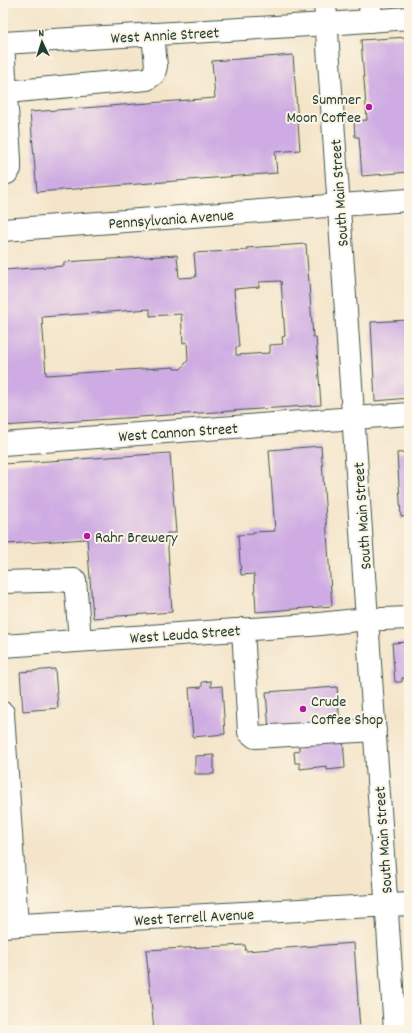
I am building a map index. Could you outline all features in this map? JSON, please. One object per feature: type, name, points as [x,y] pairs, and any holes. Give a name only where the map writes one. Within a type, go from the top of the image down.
[{"type":"street","name":"South Main Street","points":[[325,3],[395,1030]]},
{"type":"street","name":"West Annie Street","points":[[3,43],[327,24],[370,12],[409,18]]},
{"type":"street","points":[[6,92],[147,79],[154,74],[156,66],[153,34]]},
{"type":"street","points":[[3,43],[10,160],[10,169],[7,173],[3,173]]},
{"type":"street","name":"Pennsylvania Avenue","points":[[3,230],[409,200]]},
{"type":"street","name":"West Cannon Street","points":[[3,444],[282,415],[354,418],[409,414]]},
{"type":"street","points":[[3,582],[74,580],[80,640]]},
{"type":"street","name":"West Leuda Street","points":[[3,646],[357,620],[409,618]]},
{"type":"street","points":[[243,629],[250,732],[255,737],[375,730]]},
{"type":"street","points":[[3,713],[10,925]]},
{"type":"street","name":"West Terrell Avenue","points":[[10,925],[409,904]]},
{"type":"building","points":[[408,37],[409,172],[362,176],[359,137],[355,137],[354,121],[367,120],[361,40]]},
{"type":"building","points":[[293,55],[300,150],[275,152],[277,173],[37,192],[30,112],[215,98],[212,61]]},
{"type":"building","points":[[306,244],[313,337],[316,337],[321,405],[3,426],[3,270],[64,266],[64,262],[177,255],[179,278],[196,277],[194,253],[247,250],[246,248]],"holes":[[[281,281],[285,336],[282,337],[283,344],[270,345],[270,353],[236,355],[236,347],[239,347],[234,289],[259,287],[259,282]],[[150,309],[150,316],[181,314],[183,343],[187,342],[188,360],[181,369],[174,369],[174,367],[46,375],[42,317]]]},
{"type":"building","points":[[409,320],[409,398],[375,401],[371,322]]},
{"type":"building","points":[[321,446],[332,606],[256,612],[254,574],[241,575],[238,535],[253,534],[253,532],[275,531],[269,450]]},
{"type":"building","points":[[409,452],[409,516],[401,517],[397,453]]},
{"type":"building","name":"Rahr Brewery","points":[[170,453],[176,533],[167,533],[172,612],[93,618],[87,539],[7,544],[3,464]]},
{"type":"building","points":[[409,642],[409,678],[402,678],[402,682],[395,682],[392,643]]},
{"type":"building","points":[[55,669],[58,708],[23,711],[20,672]]},
{"type":"building","points":[[211,681],[211,687],[222,686],[225,734],[193,737],[189,688],[202,687],[202,682]]},
{"type":"building","name":"Crude Coffee Shop","points":[[337,687],[340,726],[269,731],[266,692]]},
{"type":"building","points":[[343,739],[345,768],[327,770],[327,766],[300,769],[300,763],[295,763],[294,752],[299,751],[299,742]]},
{"type":"building","points":[[214,755],[214,774],[195,774],[195,756]]},
{"type":"building","points":[[354,943],[360,1030],[154,1030],[146,950],[245,945],[246,951]]},
{"type":"place","name":"Summer Moon Coffee","points":[[369,107]]},
{"type":"place","name":"Rahr Brewery","points":[[87,536]]},
{"type":"place","name":"Crude Coffee Shop","points":[[303,709]]}]
